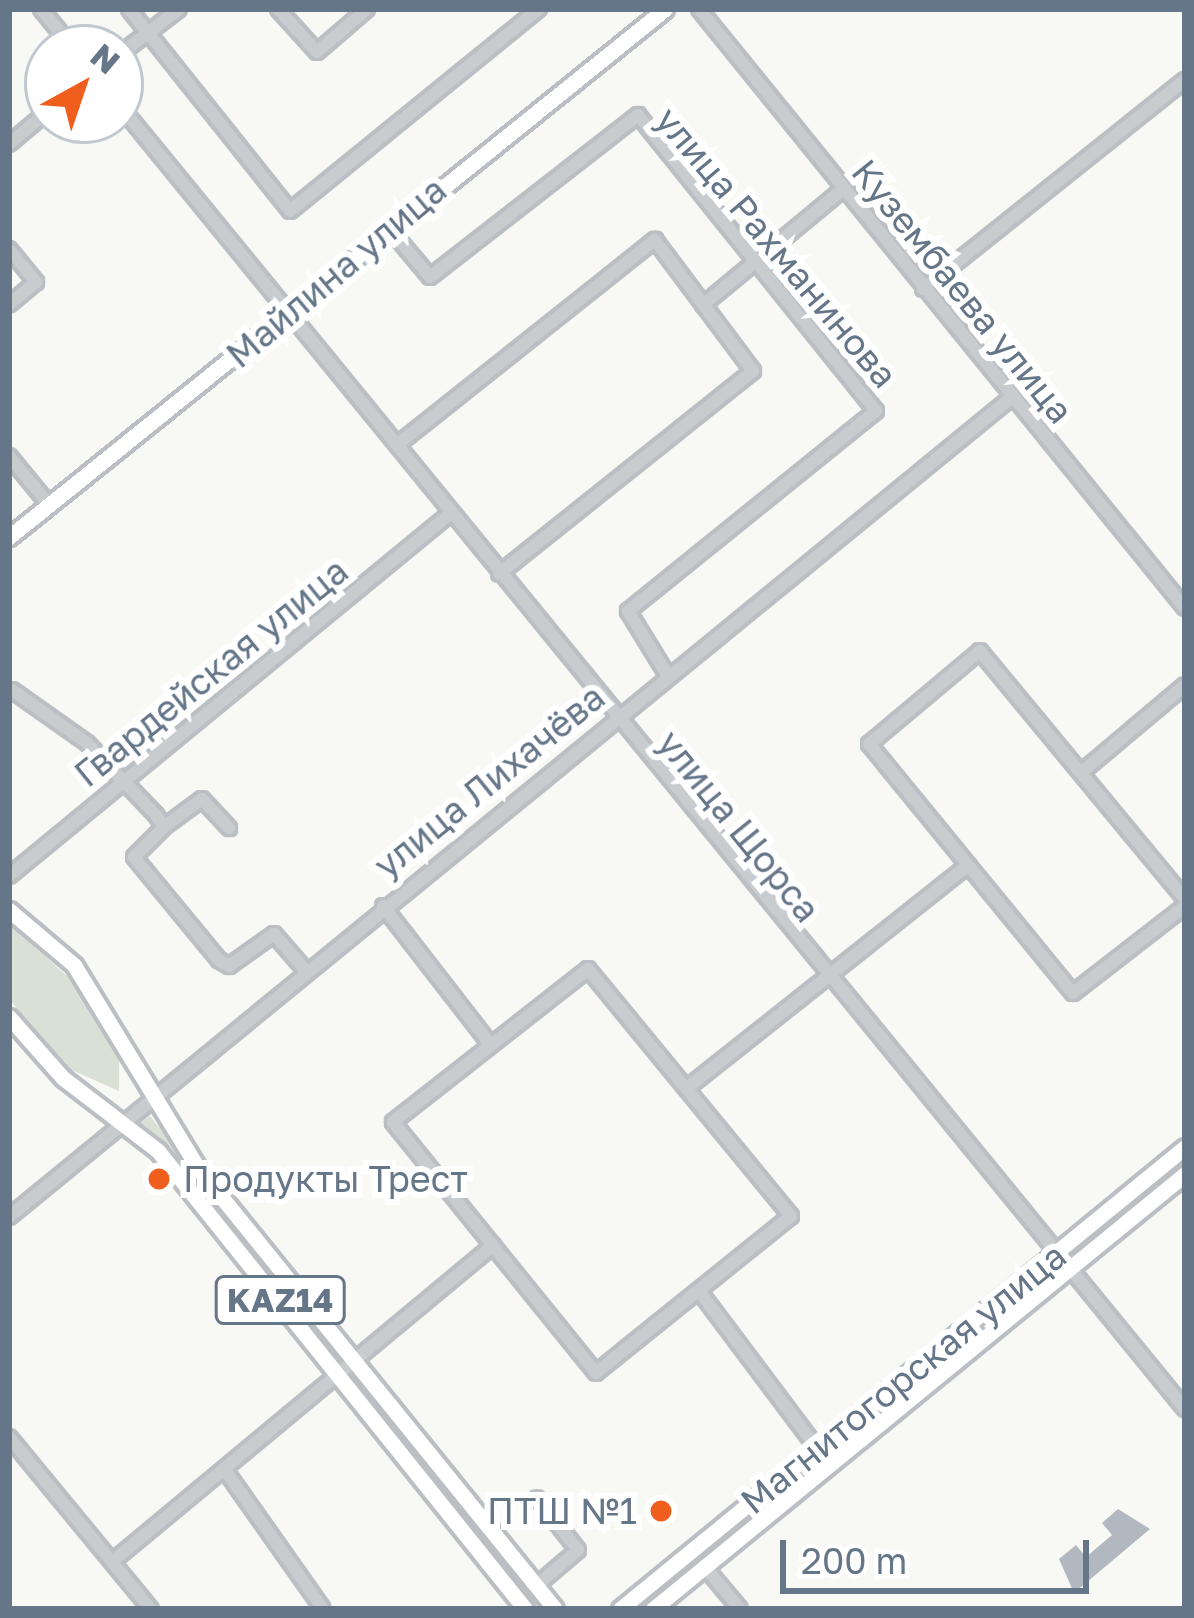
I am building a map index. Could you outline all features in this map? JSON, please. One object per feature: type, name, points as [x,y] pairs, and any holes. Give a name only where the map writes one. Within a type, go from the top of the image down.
[{"type":"main road","name":"Майлина улица","points":[[9,537],[388,227],[665,9]]},
{"type":"main road","name":"KAZ14","points":[[9,910],[74,965],[198,1168],[554,1609]]},
{"type":"main road","name":"KAZ14","points":[[9,1017],[63,1078],[125,1119],[344,1378],[525,1609]]},
{"type":"main road","name":"Магнитогорская улица","points":[[620,1609],[1185,1147]]},
{"type":"main road","name":"Магнитогорская улица","points":[[653,1609],[1185,1174]]},
{"type":"street","points":[[129,9],[290,211],[539,9]]},
{"type":"street","points":[[144,36],[179,9]]},
{"type":"street","points":[[278,9],[317,52],[367,9]]},
{"type":"street","name":"Кузембаева улица","points":[[699,9],[841,191],[1185,608]]},
{"type":"street","points":[[923,290],[1185,80]]},
{"type":"street","name":"улица Рахманинова","points":[[388,227],[430,277],[638,115],[876,411],[628,611],[668,676]]},
{"type":"street","name":"улица Щорса","points":[[144,135],[826,980],[1185,1408]]},
{"type":"street","points":[[703,305],[841,191]]},
{"type":"street","points":[[397,445],[655,240],[753,371],[499,574]]},
{"type":"street","points":[[9,249],[36,282],[9,305]]},
{"type":"street","name":"улица Лихачёва","points":[[9,1216],[1012,397]]},
{"type":"street","points":[[9,456],[50,506]]},
{"type":"street","name":"Гвардейская улица","points":[[9,876],[451,513]]},
{"type":"street","points":[[980,651],[1083,771],[1185,903],[1073,993],[868,744],[980,651]]},
{"type":"street","points":[[1083,771],[1185,685]]},
{"type":"street","points":[[12,691],[128,780],[164,826]]},
{"type":"street","points":[[229,828],[202,800],[164,826],[134,856],[219,960],[229,966],[274,934],[306,970]]},
{"type":"street","points":[[687,1088],[968,865]]},
{"type":"street","points":[[383,906],[490,1045]]},
{"type":"street","points":[[588,969],[687,1088],[791,1216],[596,1373],[393,1122],[588,969]]},
{"type":"street","points":[[112,1561],[344,1378],[493,1246]]},
{"type":"street","points":[[699,1291],[817,1448]]},
{"type":"street","points":[[9,1437],[151,1609]]},
{"type":"street","points":[[227,1473],[323,1609]]},
{"type":"street","points":[[536,1586],[578,1550],[537,1498]]},
{"type":"street","points":[[704,1566],[740,1609]]},
{"type":"shaded area","points":[[9,924],[84,991],[119,1046],[119,1091],[67,1068],[9,999]]},
{"type":"shaded area","points":[[150,1116],[342,1354],[333,1361],[139,1124]]},
{"type":"shaded area","points":[[349,1360],[550,1608],[533,1609],[338,1369]]},
{"type":"building","points":[[1118,1509],[1150,1529],[1074,1593],[1059,1559],[1076,1545],[1086,1557],[1112,1535],[1102,1523]]},
{"type":"place","name":"Продукты Трест","points":[[159,1179]]},
{"type":"place","name":"ПТШ №1","points":[[661,1511]]}]
